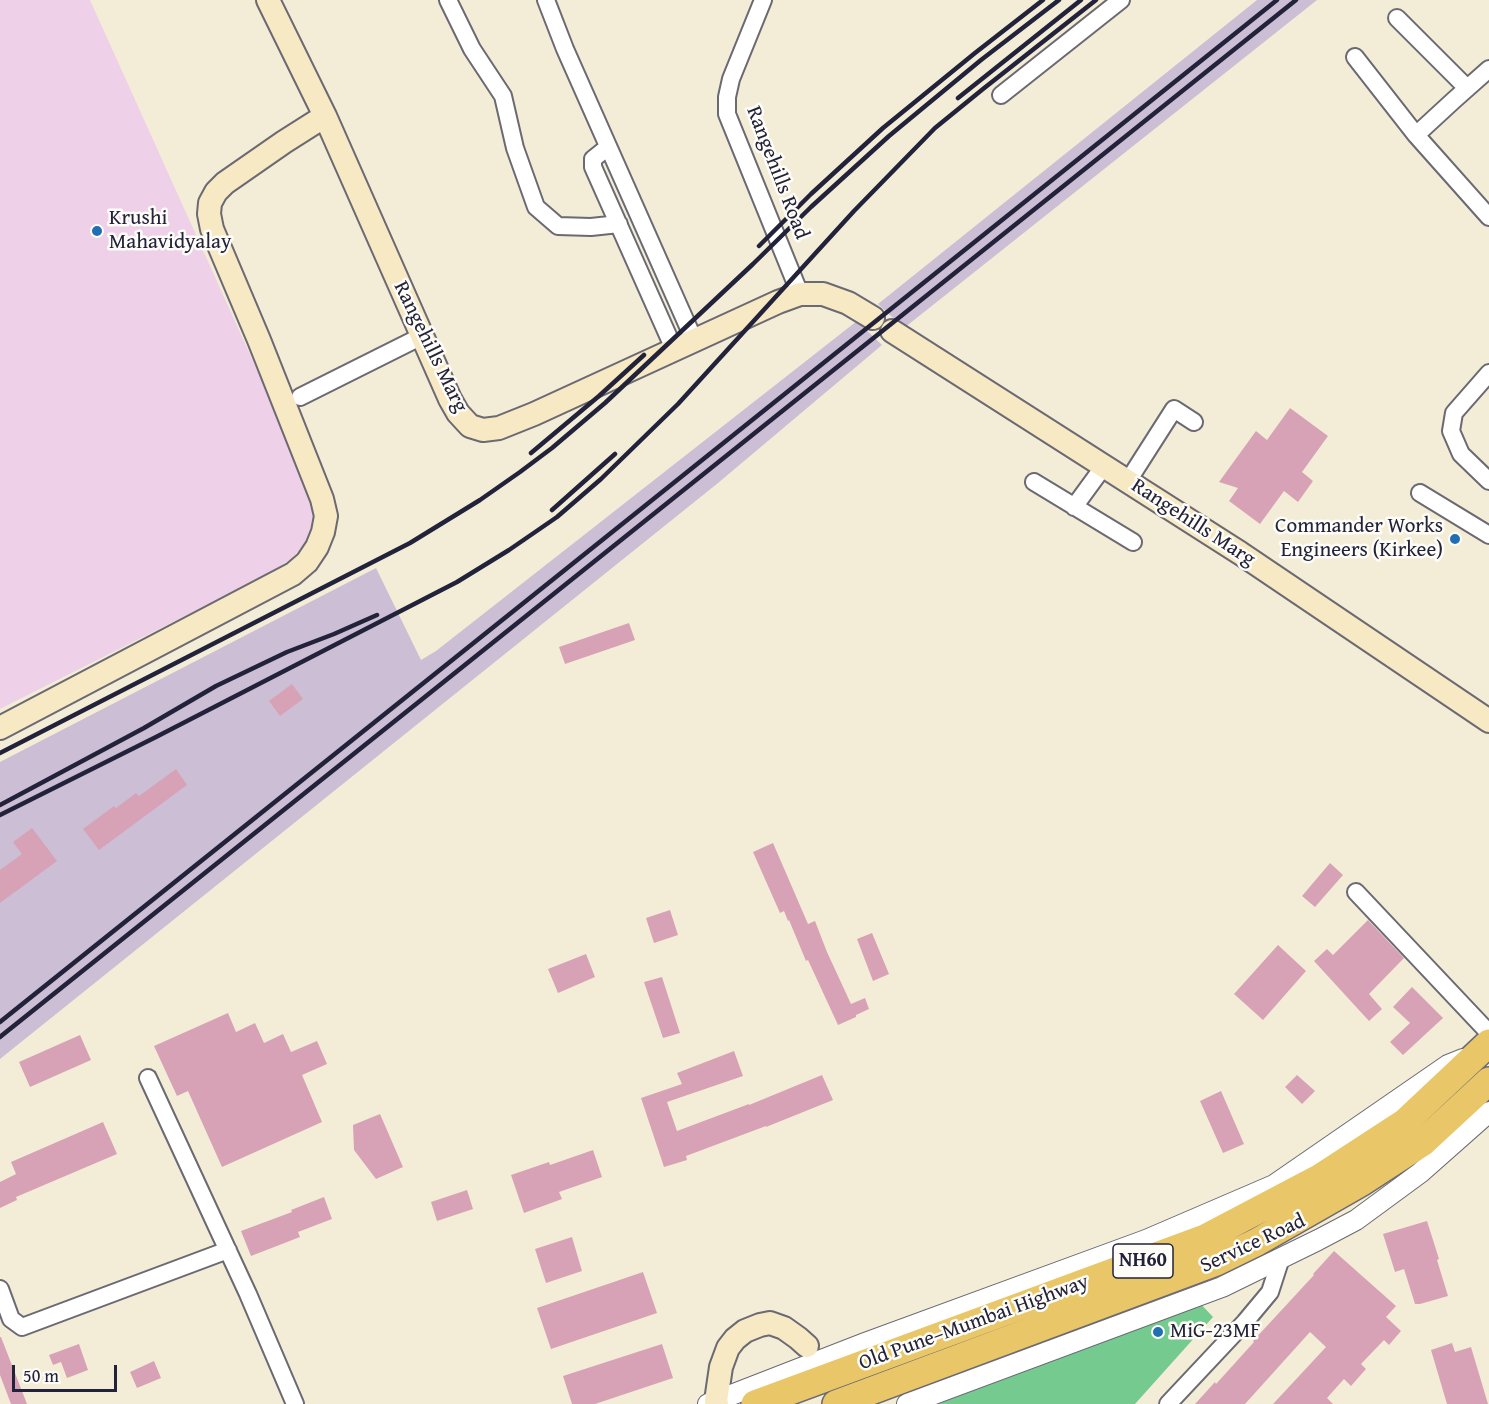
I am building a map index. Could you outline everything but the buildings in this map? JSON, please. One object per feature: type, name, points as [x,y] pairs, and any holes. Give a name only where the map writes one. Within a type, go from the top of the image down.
[{"type":"highway","name":"Old Pune–Mumbai Highway","points":[[755,1404],[1205,1238],[1319,1178],[1405,1122],[1486,1043]]},
{"type":"highway","name":"Old Pune–Mumbai Highway","points":[[836,1404],[1216,1262],[1295,1221],[1362,1182],[1422,1143],[1489,1082]]},
{"type":"main road","name":"Rangehills Marg","points":[[268,0],[325,116],[458,413],[470,426],[483,430],[499,428],[800,294],[823,294],[848,303],[873,318]]},
{"type":"main road","points":[[0,728],[293,574],[307,562],[317,547],[326,516],[322,499],[212,229],[209,214],[210,203],[225,183],[284,141],[325,116]]},
{"type":"main road","name":"Rangehills Marg","points":[[892,330],[1240,553],[1489,721]]},
{"type":"main road","points":[[713,1403],[728,1348],[745,1331],[760,1324],[770,1323],[784,1328],[807,1346]]},
{"type":"street","points":[[448,0],[472,49],[503,96],[515,148],[536,207],[558,226],[591,227],[619,224]]},
{"type":"street","points":[[546,0],[608,147],[684,345]]},
{"type":"street","name":"Rangehills Road","points":[[763,0],[731,80],[727,97],[727,114],[800,294]]},
{"type":"street","points":[[1001,95],[1121,0]]},
{"type":"street","points":[[1397,18],[1467,88]]},
{"type":"street","points":[[1355,57],[1416,135],[1489,217]]},
{"type":"street","points":[[1416,135],[1489,69]]},
{"type":"street","points":[[608,147],[592,162],[619,224],[684,345]]},
{"type":"street","points":[[300,397],[422,336]]},
{"type":"street","points":[[1489,373],[1454,413],[1451,431],[1461,454],[1489,482]]},
{"type":"street","points":[[1128,481],[1174,409],[1194,422]]},
{"type":"street","points":[[1074,507],[1104,466]]},
{"type":"street","points":[[1034,482],[1133,542]]},
{"type":"street","points":[[1420,493],[1489,535]]},
{"type":"street","points":[[713,1403],[865,1343],[1146,1240],[1274,1185],[1448,1065],[1486,1043],[1356,892]]},
{"type":"street","points":[[148,1078],[253,1305],[295,1404]]},
{"type":"street","name":"Service Road","points":[[907,1404],[1222,1287],[1281,1258],[1356,1220],[1420,1173],[1489,1112]]},
{"type":"street","points":[[0,1289],[11,1319],[22,1327],[228,1250]]},
{"type":"street","points":[[1168,1404],[1270,1292],[1281,1258]]},
{"type":"shaded area","name":"Krushi Mahavidyalay","points":[[0,0],[90,0],[299,463],[313,499],[314,522],[305,544],[291,559],[272,572],[0,709]]},
{"type":"shaded area","points":[[1257,0],[1317,0],[904,328],[878,304]]},
{"type":"shaded area","points":[[857,321],[882,345],[718,483],[0,1059],[0,762],[376,568],[421,660],[436,651]]},
{"type":"green space","points":[[1198,1301],[1213,1317],[1135,1404],[937,1404]]},
{"type":"railway","points":[[759,246],[811,194],[883,128],[1043,0]]},
{"type":"railway","points":[[0,753],[410,543],[480,500],[520,472],[605,403],[889,136],[981,60],[1059,0]]},
{"type":"railway","points":[[958,98],[1081,0]]},
{"type":"railway","points":[[0,815],[457,582],[557,517],[601,479],[678,404],[854,211],[935,128],[1096,0]]},
{"type":"railway","points":[[0,1022],[1277,0]]},
{"type":"railway","points":[[0,1037],[1296,0]]},
{"type":"railway","points":[[531,453],[644,355]]},
{"type":"railway","points":[[552,510],[615,454]]},
{"type":"railway","points":[[0,805],[144,728],[216,686],[287,652],[377,615]]},
{"type":"place","name":"Krushi Mahavidyalay","points":[[97,231]]},
{"type":"place","name":"Commander Works Engineers (Kirkee)","points":[[1455,539]]},
{"type":"place","name":"MiG-23MF","points":[[1158,1332]]}]
